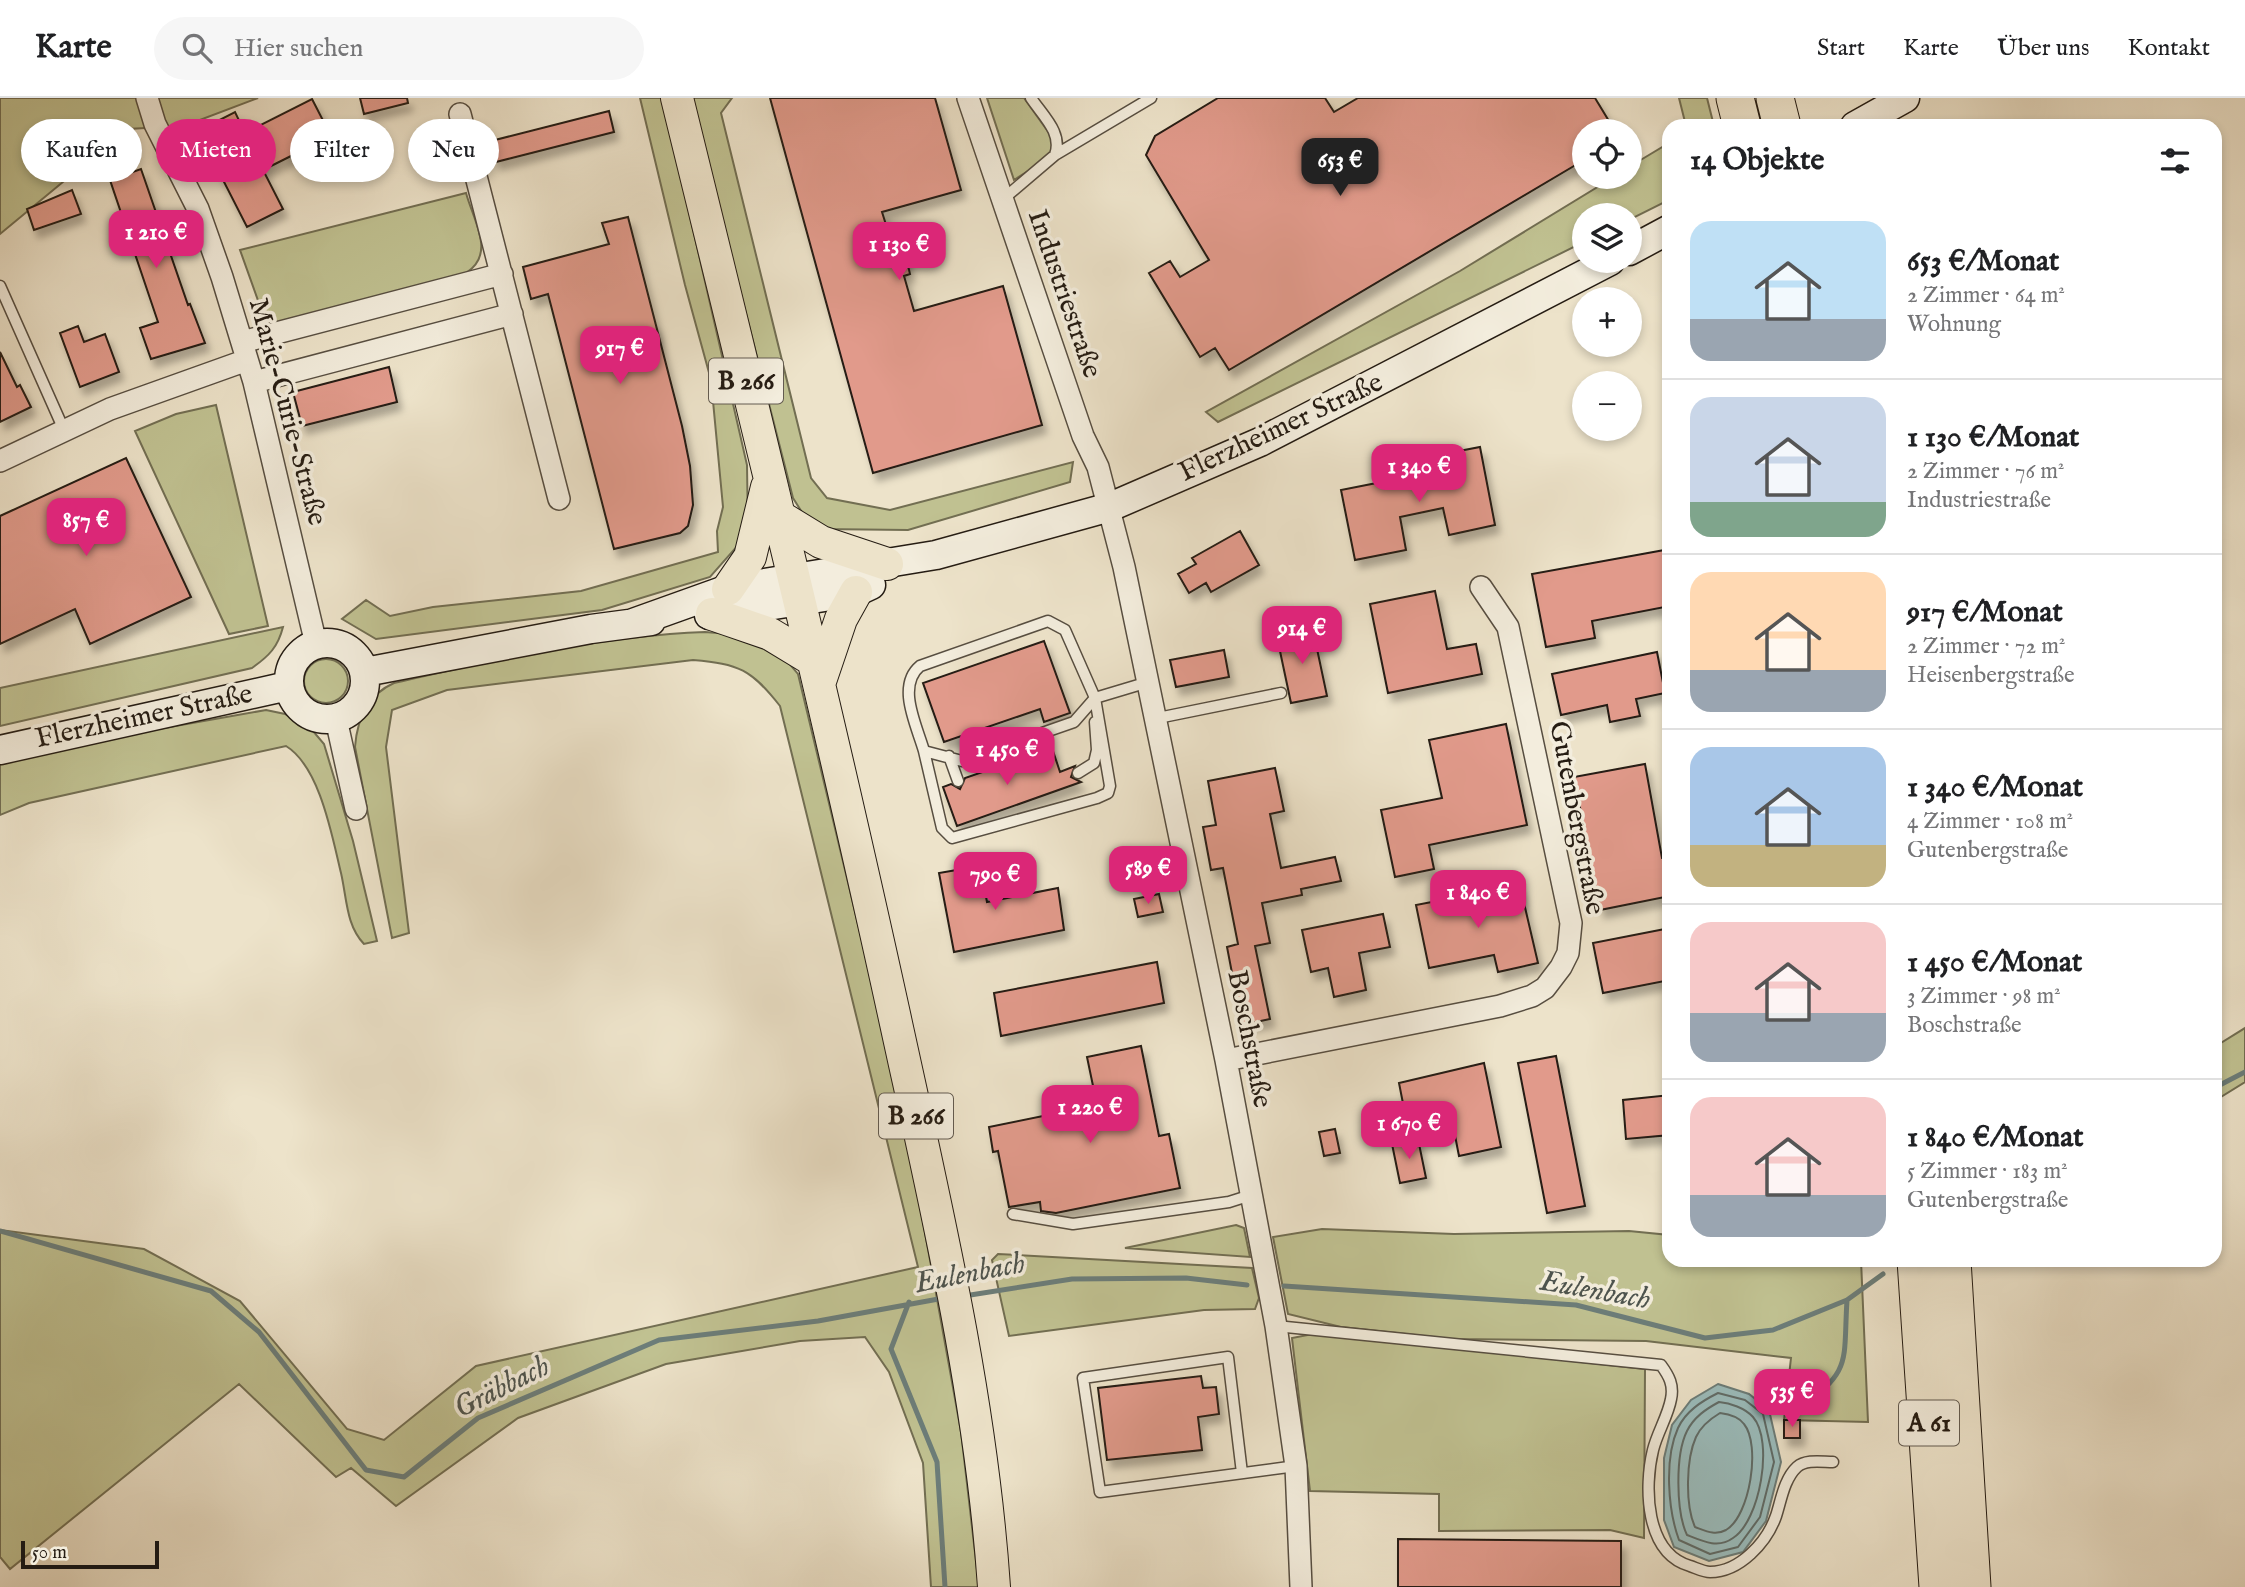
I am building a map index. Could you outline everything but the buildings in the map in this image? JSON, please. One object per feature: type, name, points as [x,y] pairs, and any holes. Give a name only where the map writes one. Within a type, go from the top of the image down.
[{"type":"highway","points":[[1735,98],[1740,119]]},
{"type":"highway","points":[[1775,98],[1780,119]]},
{"type":"highway","name":"A 61","points":[[1916,1267],[1938,1587]]},
{"type":"highway","name":"A 61","points":[[1952,1267],[1972,1587]]},
{"type":"main road","name":"B 266","points":[[677,98],[816,672],[950,1274],[974,1421],[994,1587]]},
{"type":"main road","points":[[1868,119],[1905,98]]},
{"type":"main road","points":[[1642,244],[1662,233]]},
{"type":"main road","name":"Flerzheimer Straße","points":[[365,672],[633,623],[720,602],[795,589],[887,564],[936,555],[1110,507],[1259,442],[1587,273]]},
{"type":"main road","points":[[769,479],[750,557],[720,602],[770,634],[816,672],[856,592]]},
{"type":"main road","points":[[777,515],[821,542],[887,564]]},
{"type":"main road","name":"Flerzheimer Straße","points":[[795,589],[856,592],[936,555]]},
{"type":"main road","points":[[316,644],[341,645],[351,651],[365,672],[363,696],[347,714],[336,719]]},
{"type":"main road","name":"Flerzheimer Straße","points":[[316,644],[294,660],[289,672],[288,686],[292,698],[310,716],[336,719]]},
{"type":"main road","name":"Flerzheimer Straße","points":[[0,750],[288,686]]},
{"type":"street","name":"Marie-Curie-Straße","points":[[132,98],[155,124]]},
{"type":"street","name":"Marie-Curie-Straße","points":[[147,98],[155,124],[198,209],[245,351],[316,644]]},
{"type":"street","name":"Industriestraße","points":[[968,98],[1083,436],[1098,467],[1110,507]]},
{"type":"street","points":[[460,114],[559,499]]},
{"type":"street","points":[[0,461],[110,409],[245,351],[502,274]]},
{"type":"street","points":[[254,382],[512,314]]},
{"type":"street","name":"Boschstraße","points":[[1110,507],[1226,1060],[1276,1326],[1296,1466],[1301,1587]]},
{"type":"street","name":"Gutenbergstraße","points":[[1226,1060],[1500,1006],[1545,988],[1562,967],[1568,953],[1572,923],[1508,627],[1481,587]]},
{"type":"street","points":[[336,719],[356,809]]},
{"type":"lane","points":[[1031,98],[1059,141],[1055,155]]},
{"type":"lane","points":[[1002,200],[1055,155],[1151,98]]},
{"type":"lane","points":[[0,286],[64,430]]},
{"type":"lane","points":[[1048,621],[1065,630],[1095,698],[1111,786],[1108,793],[1097,798],[952,838],[942,828],[924,751],[907,687],[911,673],[920,666],[1048,621]]},
{"type":"lane","points":[[924,751],[962,761],[1074,722],[1095,698],[1146,683]]},
{"type":"lane","points":[[1153,719],[1282,693]]},
{"type":"lane","points":[[1077,773],[1094,763],[1097,750],[1095,698]]},
{"type":"lane","points":[[949,756],[958,781]]},
{"type":"lane","points":[[1013,1214],[1073,1224],[1229,1202],[1251,1195]]},
{"type":"lane","points":[[1276,1326],[1661,1365],[1671,1379],[1671,1399],[1653,1452],[1649,1492],[1653,1525],[1662,1548],[1683,1564],[1710,1572],[1739,1563],[1763,1543],[1775,1518],[1784,1489],[1797,1468],[1811,1461],[1833,1462]]},
{"type":"lane","points":[[1242,1474],[1228,1357],[1083,1378],[1100,1492],[1242,1474],[1296,1466]]},
{"type":"green space","points":[[0,98],[258,98],[202,119],[156,119],[156,127],[142,128],[142,119],[21,119],[21,182],[63,182],[0,234]]},
{"type":"green space","points":[[640,98],[663,98],[747,465],[748,534],[710,577],[602,610],[376,639],[342,619],[366,600],[390,616],[433,607],[581,591],[718,552],[717,531],[723,507],[711,380]]},
{"type":"green space","points":[[691,98],[732,98],[721,113],[811,478],[827,498],[890,510],[1073,462],[1070,482],[908,530],[819,529],[805,517],[793,498]]},
{"type":"green space","points":[[987,98],[1024,98],[1054,140],[1053,155],[1014,180]]},
{"type":"green space","points":[[1679,98],[1707,98],[1712,119],[1684,119]]},
{"type":"green space","points":[[1662,147],[1662,204],[1642,214],[1642,203],[1572,203],[1572,248],[1218,422],[1206,412],[1460,271],[1594,189],[1642,189],[1642,159]]},
{"type":"green space","points":[[466,193],[481,247],[480,257],[466,273],[274,324],[265,320],[240,250]]},
{"type":"green space","points":[[216,405],[268,626],[229,634],[135,431],[176,414]]},
{"type":"green space","points":[[283,627],[272,650],[252,668],[0,726],[0,688]]},
{"type":"green space","points":[[705,632],[733,635],[757,642],[779,654],[798,674],[904,1116],[961,1432],[979,1587],[931,1587],[923,1463],[889,1372],[865,1337],[800,1341],[666,1364],[518,1418],[396,1506],[351,1468],[336,1477],[239,1384],[10,1569],[0,1557],[0,1230],[144,1249],[240,1301],[347,1429],[384,1440],[476,1366],[918,1267],[780,706],[752,676],[722,664],[693,660],[447,690],[392,710],[386,747],[409,933],[392,938],[355,747],[361,718],[377,694],[394,683],[548,650],[626,638]]},
{"type":"green space","points":[[326,659],[342,665],[348,681],[342,697],[326,703],[310,697],[304,681],[310,665]]},
{"type":"green space","points":[[266,710],[285,714],[313,731],[324,744],[353,841],[377,941],[364,944],[354,929],[323,804],[308,770],[286,746],[29,803],[0,815],[0,760],[23,753]]},
{"type":"green space","points":[[2245,1028],[2245,1082],[2222,1096],[2222,1042]]},
{"type":"green space","points":[[1236,1225],[1244,1228],[1250,1257],[1125,1248]]},
{"type":"green space","points":[[1322,1229],[1454,1234],[1629,1231],[1662,1234],[1662,1267],[1861,1267],[1868,1422],[1784,1420],[1791,1358],[1646,1341],[1452,1339],[1341,1327],[1288,1314],[1273,1237]]},
{"type":"green space","points":[[998,1254],[1252,1268],[1259,1298],[1255,1309],[1204,1310],[1009,1336],[992,1260]]},
{"type":"green space","points":[[1318,1333],[1645,1369],[1644,1538],[1610,1530],[1439,1531],[1439,1494],[1310,1491],[1292,1338]]},
{"type":"water","points":[[1718,1384],[1749,1394],[1769,1410],[1781,1462],[1766,1521],[1743,1552],[1709,1561],[1674,1547],[1664,1520],[1664,1458],[1672,1425],[1691,1400]]},
{"type":"waterway","name":"Eulenbach","points":[[2222,1084],[2245,1072]]},
{"type":"waterway","name":"Gräbbach","points":[[0,1231],[211,1291],[259,1332],[366,1470],[404,1477],[478,1418],[659,1340],[818,1321],[944,1298]]},
{"type":"waterway","name":"Eulenbach","points":[[1284,1286],[1576,1305],[1705,1338],[1773,1330],[1847,1300],[1883,1274]]},
{"type":"waterway","name":"Eulenbach","points":[[964,1296],[1072,1279],[1186,1278],[1247,1285]]},
{"type":"waterway","points":[[1797,1410],[1828,1385],[1842,1364],[1847,1300]]},
{"type":"waterway","name":"Eulenbach","points":[[909,1302],[891,1349],[937,1462],[945,1587]]}]
